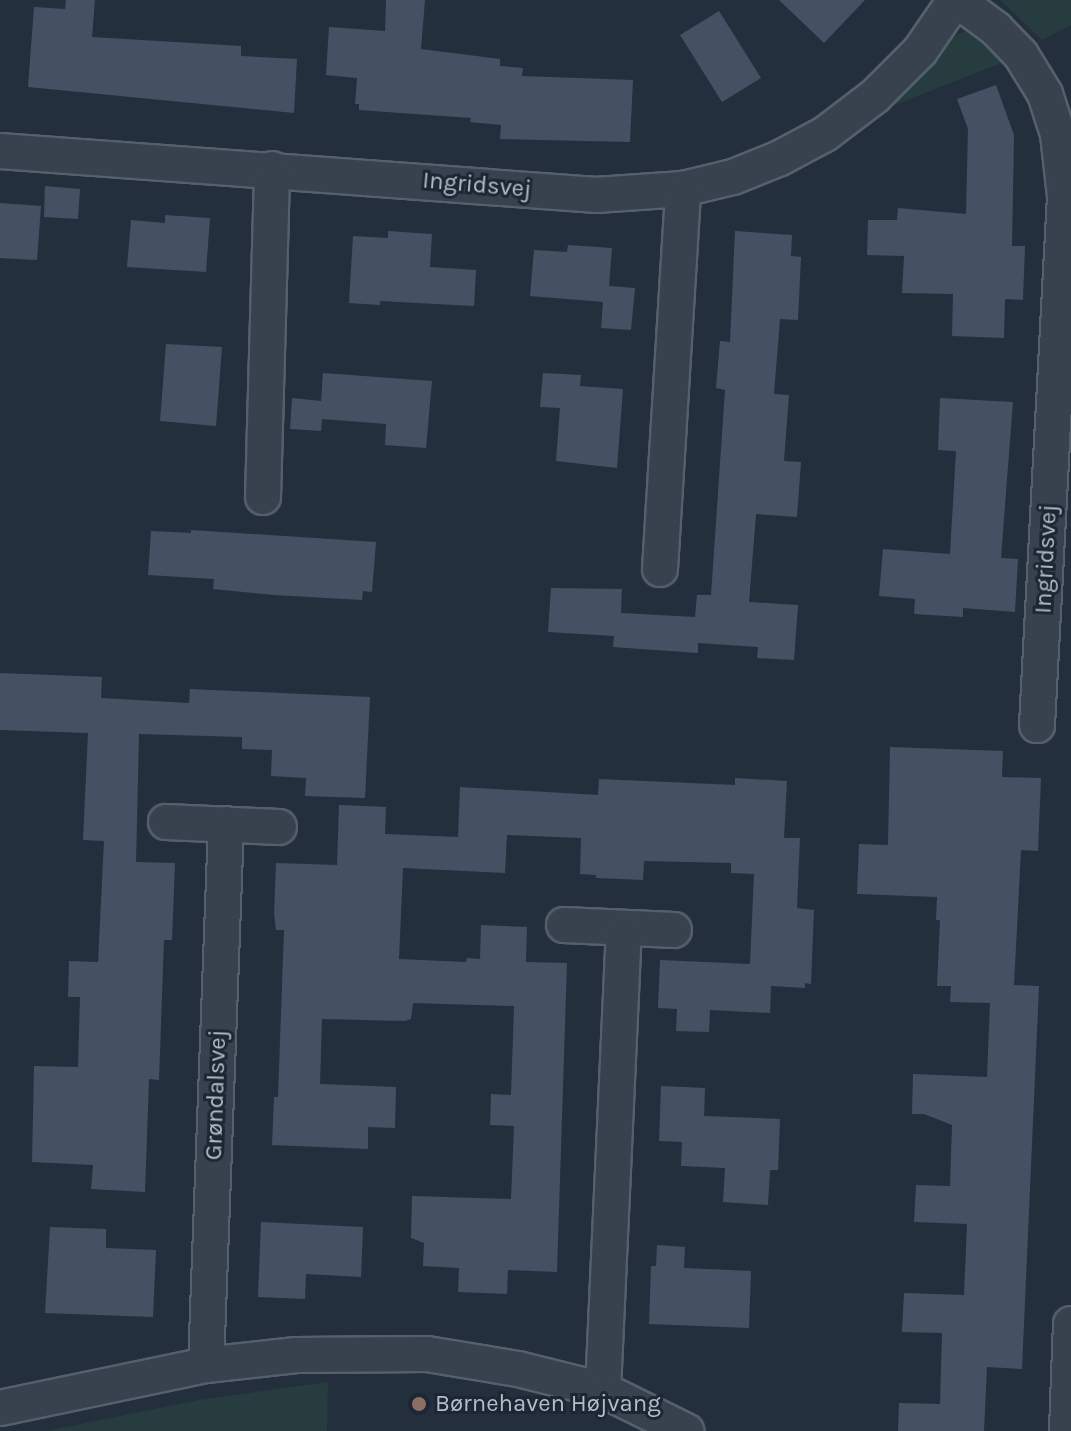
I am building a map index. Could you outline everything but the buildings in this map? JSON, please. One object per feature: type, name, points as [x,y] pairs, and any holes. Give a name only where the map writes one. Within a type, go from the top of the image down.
[{"type":"street","name":"Ingridsvej","points":[[0,151],[596,195],[683,189],[733,177],[780,158],[825,134],[875,96],[909,62],[956,0],[996,29],[1021,55],[1045,94],[1058,134],[1065,196],[1037,725]]},
{"type":"street","points":[[263,497],[272,169]]},
{"type":"street","points":[[660,569],[683,189]]},
{"type":"street","points":[[166,822],[279,827]]},
{"type":"street","name":"Grøndalsvej","points":[[206,1365],[226,824]]},
{"type":"street","points":[[564,925],[674,930]]},
{"type":"street","points":[[603,1390],[624,928]]},
{"type":"street","points":[[1067,1431],[1071,1324]]},
{"type":"street","points":[[0,1408],[206,1365],[296,1355],[427,1354],[518,1369],[603,1390],[686,1431]]},
{"type":"green space","points":[[1000,0],[1071,0],[1071,25],[1042,40]]},
{"type":"green space","points":[[969,30],[987,36],[1012,59],[889,107],[953,36]]},
{"type":"green space","points":[[328,1382],[327,1431],[47,1431],[198,1400]]},
{"type":"place","name":"Børnehaven Højvang","points":[[419,1404]]}]
